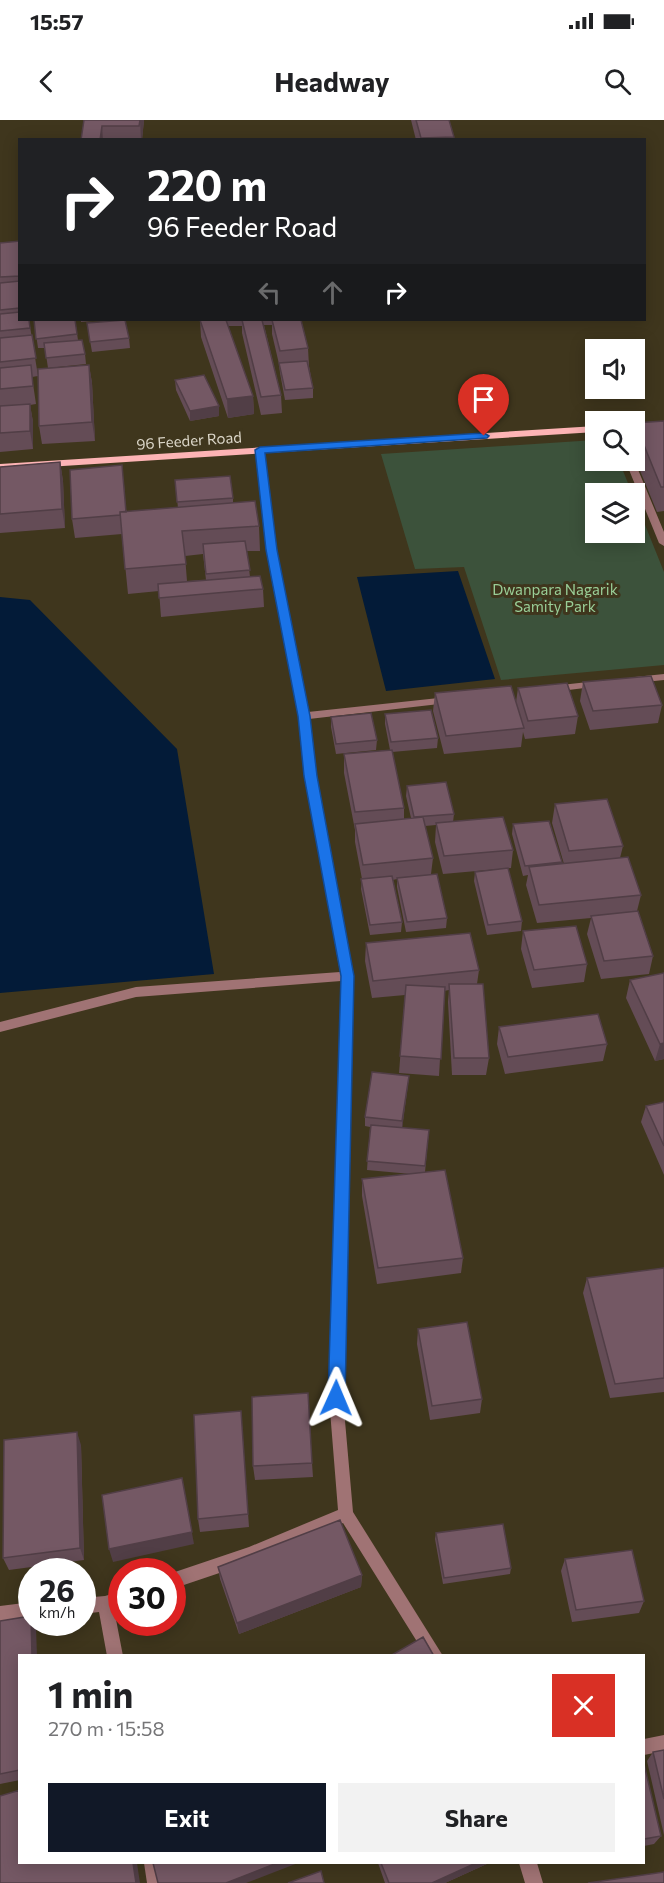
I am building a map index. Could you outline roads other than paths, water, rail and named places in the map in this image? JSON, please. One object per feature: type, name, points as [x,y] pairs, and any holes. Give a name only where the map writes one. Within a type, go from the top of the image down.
[{"type":"main road","name":"96 Feeder Road","points":[[0,467],[585,430]]},
{"type":"street","points":[[260,450],[272,550],[304,716],[310,776],[347,976],[336,1398],[346,1514],[434,1654]]},
{"type":"street","points":[[634,471],[664,543]]},
{"type":"street","points":[[629,680],[664,676]]},
{"type":"street","points":[[536,691],[606,683]]},
{"type":"street","points":[[304,716],[455,700]]},
{"type":"street","points":[[0,1027],[136,992],[347,976]]},
{"type":"street","points":[[186,1576],[249,1555],[346,1514]]},
{"type":"street","points":[[96,1605],[108,1603]]},
{"type":"street","points":[[105,1604],[115,1654]]},
{"type":"street","points":[[0,1614],[18,1612]]},
{"type":"street","points":[[645,1747],[664,1743]]},
{"type":"street","points":[[153,1864],[156,1883]]},
{"type":"street","points":[[528,1864],[534,1883]]},
{"type":"water","points":[[458,571],[495,679],[386,691],[357,577]]},
{"type":"water","points":[[0,597],[30,600],[177,749],[214,974],[0,993]]},
{"type":"park label","name":"Dwanpara Nagarik Samity Park","points":[[555,598]]}]
